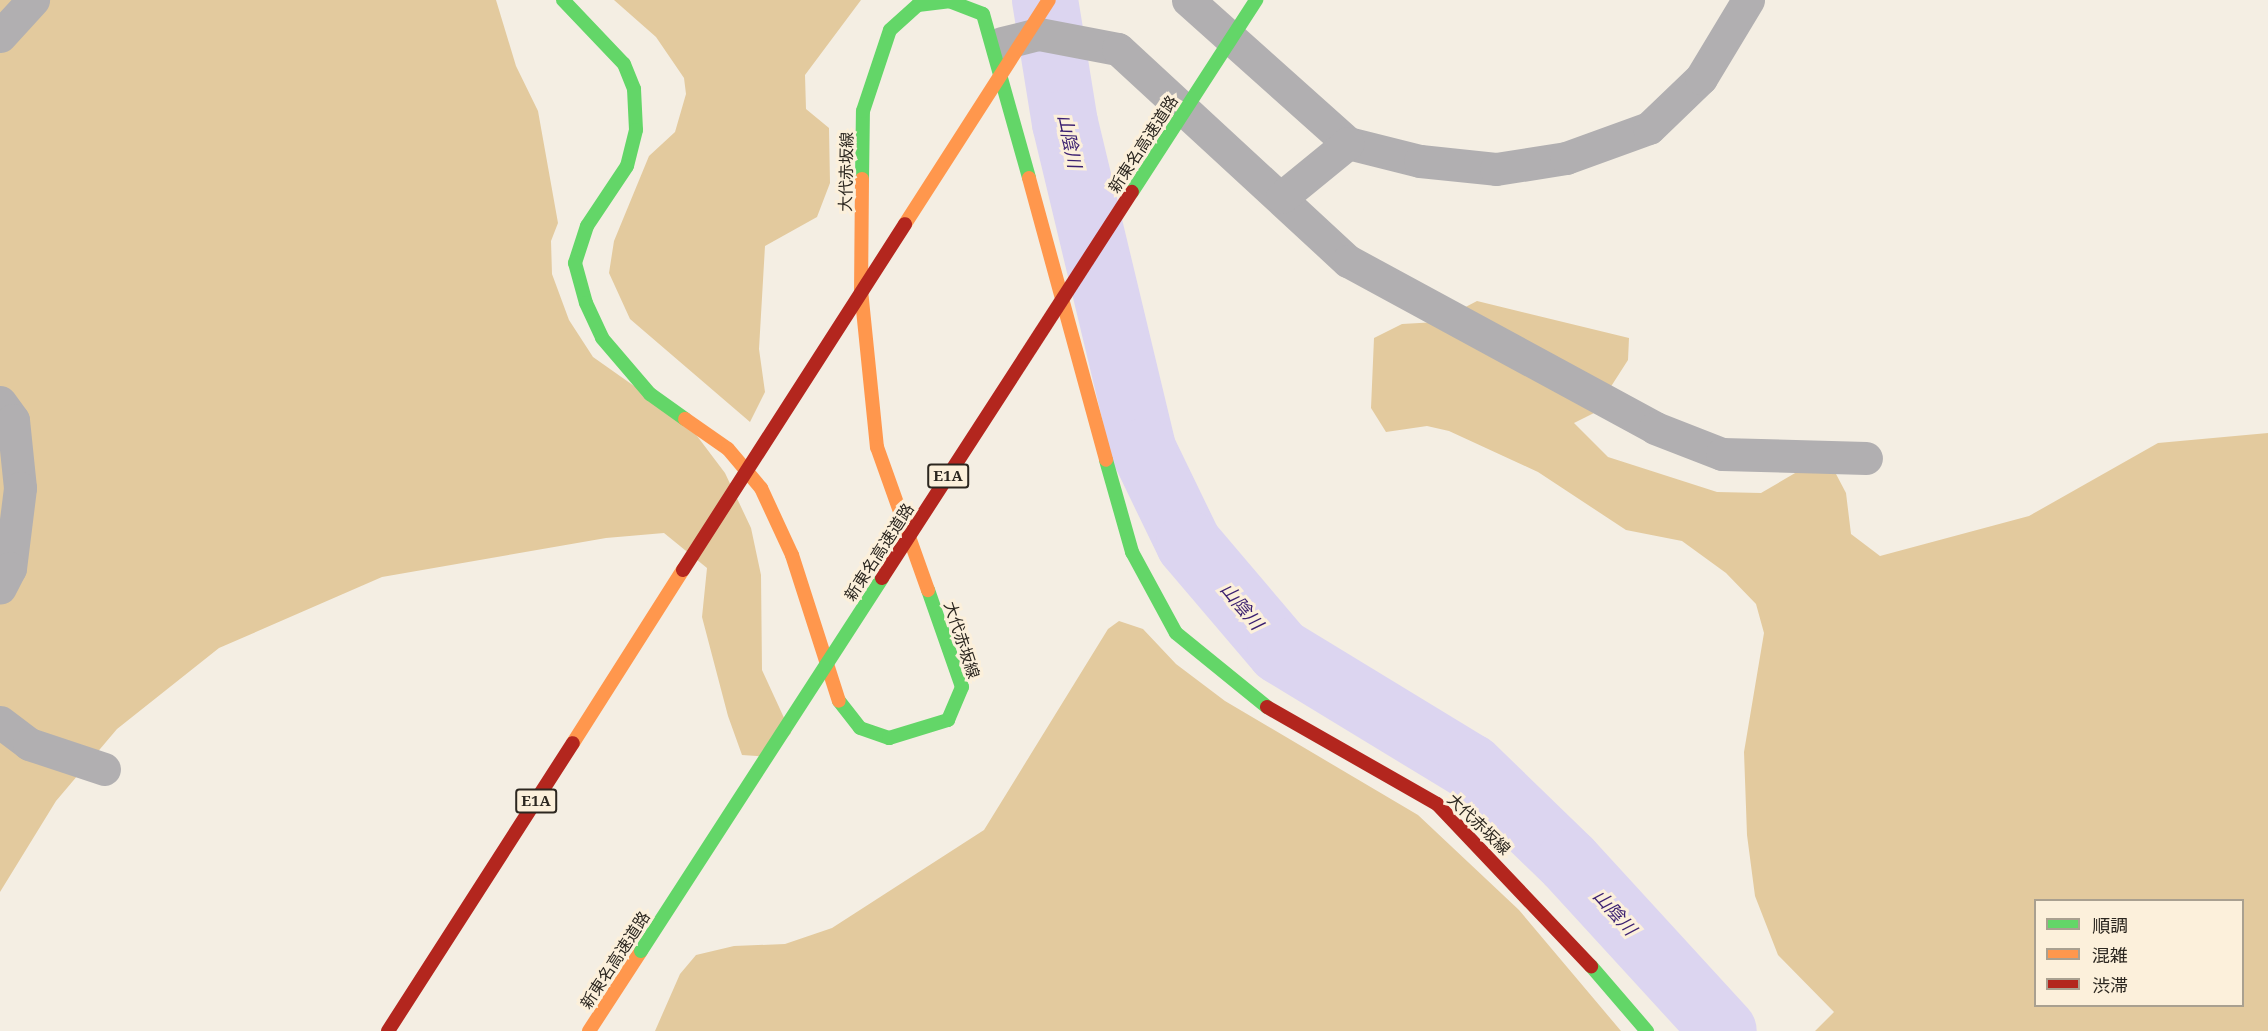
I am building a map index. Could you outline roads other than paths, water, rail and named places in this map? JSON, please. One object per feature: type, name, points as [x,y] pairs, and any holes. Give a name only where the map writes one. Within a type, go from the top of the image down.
[{"type":"main road","name":"大代赤坂線","points":[[563,0],[624,64],[634,89],[636,130],[627,166],[587,226],[575,263],[586,303],[602,338],[650,394],[728,449],[761,488],[792,555],[838,700],[860,728],[889,738],[948,720],[962,687],[877,447],[861,290],[863,111],[890,30],[918,5],[949,2],[983,14],[1132,552],[1176,633],[1249,697],[1437,804],[1546,912],[1647,1031]]},
{"type":"main road","name":"E1A","points":[[388,1031],[1049,0]]},
{"type":"main road","name":"新東名高速道路","points":[[589,1031],[1256,0]]},
{"type":"street","points":[[0,36],[33,0]]},
{"type":"street","points":[[1188,0],[1348,143],[1420,161],[1496,169],[1566,158],[1638,132],[1701,78],[1748,0]]},
{"type":"street","points":[[991,45],[1039,34],[1118,49],[1282,197],[1348,261],[1655,428],[1722,454],[1866,458]]},
{"type":"street","points":[[1282,197],[1348,143]]},
{"type":"street","points":[[0,402],[13,420],[20,488],[10,568],[0,588]]},
{"type":"street","points":[[0,722],[29,744],[104,769]]},
{"type":"waterway","name":"山陰川","points":[[1045,0],[1065,123],[1144,451],[1189,544],[1280,651],[1471,767],[1569,862],[1724,1031]]}]
